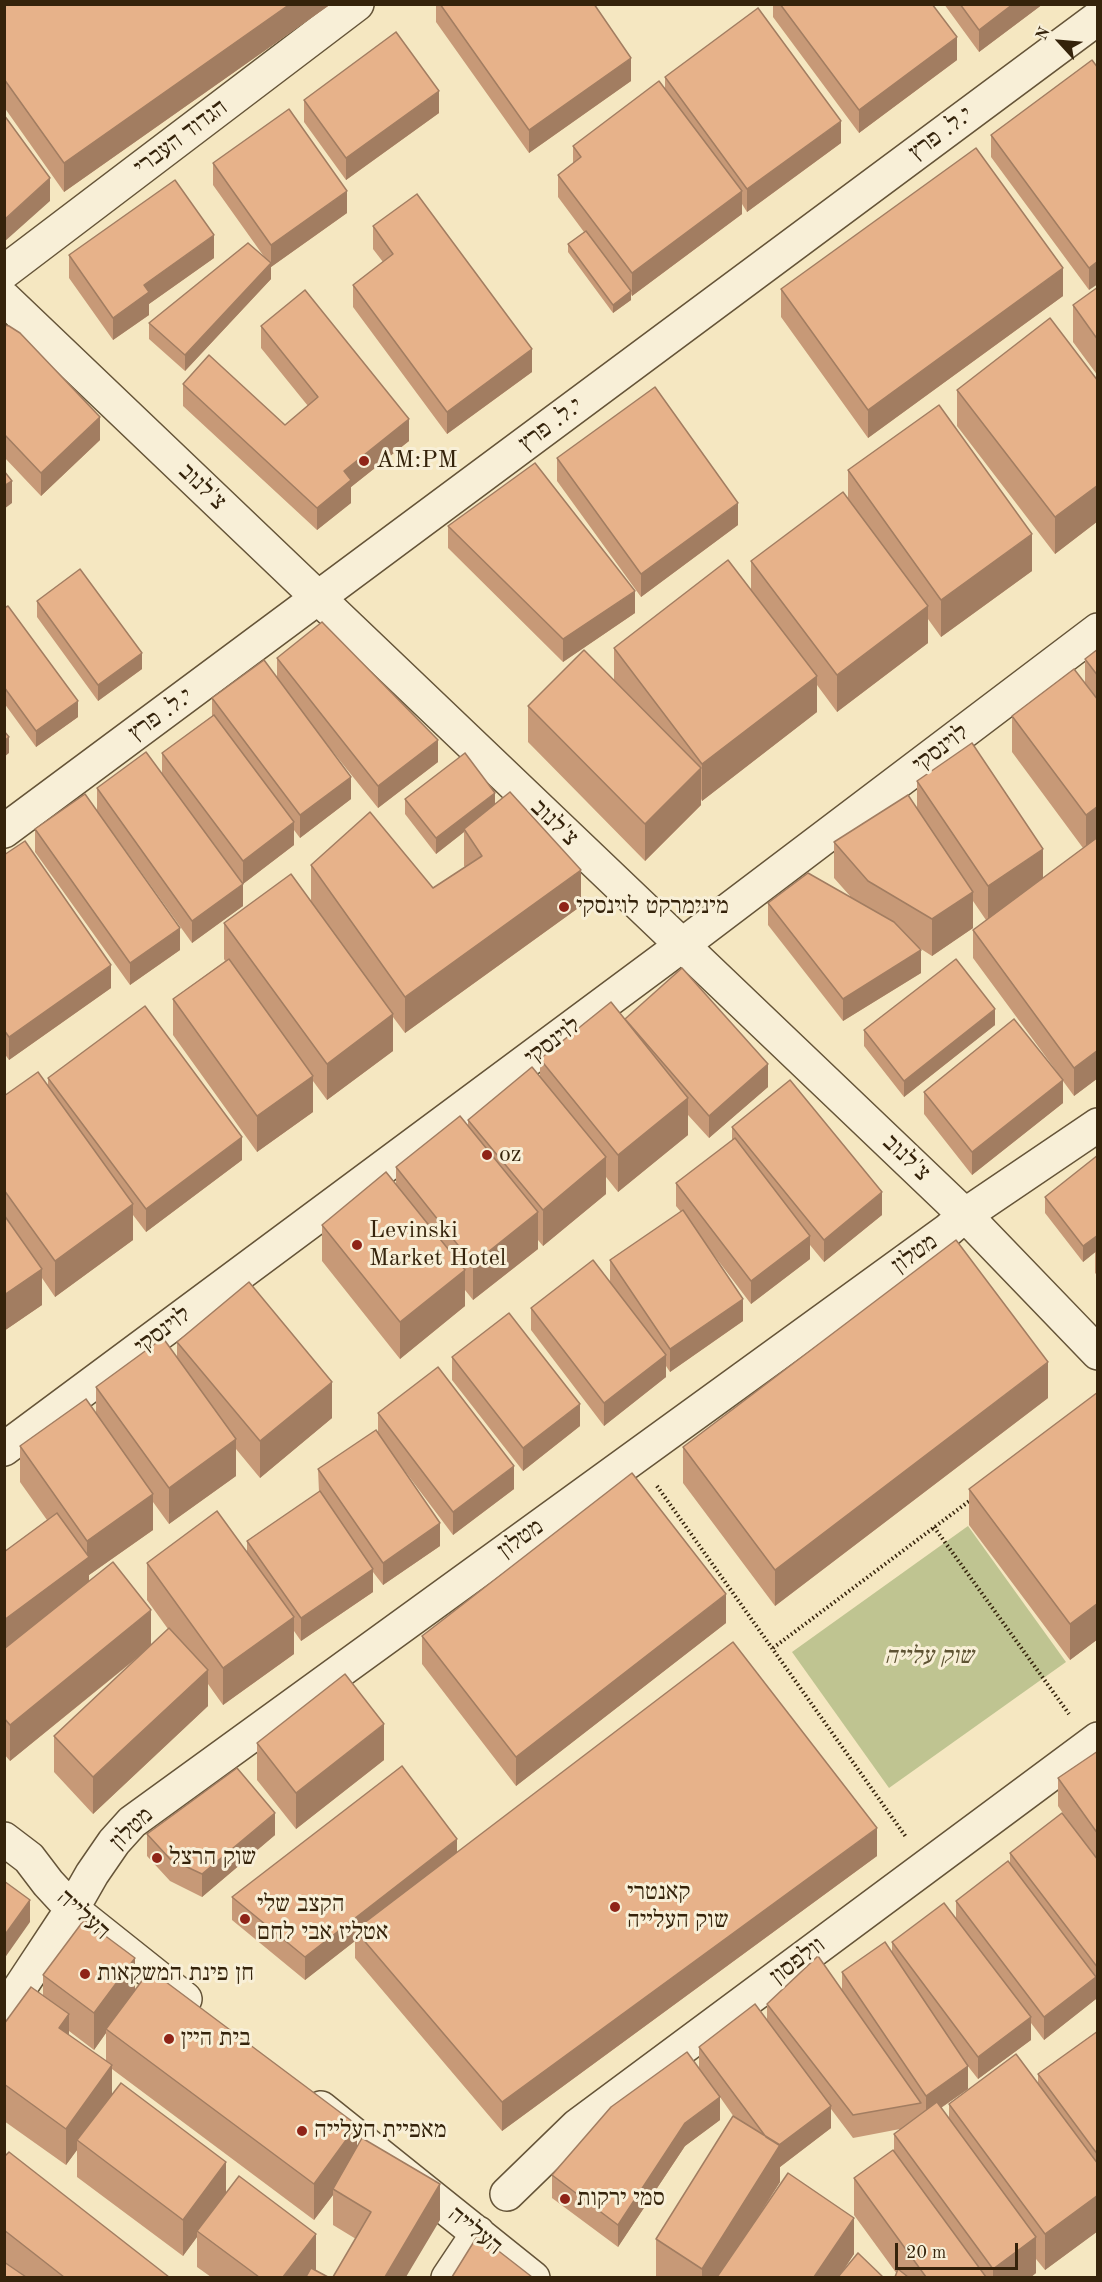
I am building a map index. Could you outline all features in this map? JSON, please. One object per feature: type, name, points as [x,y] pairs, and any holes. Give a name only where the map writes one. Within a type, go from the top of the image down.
[{"type":"street","name":"הגדוד העברי","points":[[4,272],[357,4]]},
{"type":"street","name":"י.ל. פרץ","points":[[4,831],[1098,18]]},
{"type":"street","name":"צ'לנוב","points":[[4,298],[965,1215],[1098,1353]]},
{"type":"street","name":"לוינסקי","points":[[4,1449],[683,945],[1098,630]]},
{"type":"street","name":"מטלון","points":[[4,2012],[114,1842],[132,1822],[938,1237],[965,1215],[1098,1125]]},
{"type":"street","name":"וולפסון","points":[[507,2194],[577,2126],[1094,1741]]},
{"type":"street","name":"העלייה","points":[[4,1839],[29,1858],[72,1909],[210,2020]]},
{"type":"street","name":"העלייה","points":[[294,2086],[533,2277]]},
{"type":"street","points":[[448,2277],[478,2233]]},
{"type":"path","points":[[639,1454],[645,1468],[927,1866]]},
{"type":"path","points":[[773,1648],[973,1498]]},
{"type":"path","points":[[934,1527],[1094,1741]]},
{"type":"green space","name":"שוק עלייה","points":[[968,1526],[1066,1662],[889,1788],[792,1652]]},
{"type":"building","points":[[8,4],[290,4],[64,163],[4,79],[4,7]]},
{"type":"building","points":[[440,4],[594,4],[631,58],[529,130]]},
{"type":"building","points":[[780,4],[932,4],[957,37],[859,110]]},
{"type":"building","points":[[960,4],[1013,4],[979,30]]},
{"type":"building","points":[[758,8],[841,121],[747,189],[665,77]]},
{"type":"building","points":[[396,32],[439,91],[346,158],[304,100]]},
{"type":"building","points":[[1092,60],[1098,68],[1098,261],[1089,268],[991,135]]},
{"type":"building","points":[[659,81],[742,191],[632,273],[558,175],[581,157],[573,146]]},
{"type":"building","points":[[289,109],[347,191],[271,245],[213,163]]},
{"type":"building","points":[[4,115],[50,178],[4,220]]},
{"type":"building","points":[[976,148],[1063,268],[868,410],[781,289]]},
{"type":"building","points":[[175,180],[214,235],[144,285],[149,292],[113,318],[69,255]]},
{"type":"building","points":[[417,194],[532,349],[447,412],[353,285],[393,254],[373,226]]},
{"type":"building","points":[[586,231],[631,291],[613,305],[568,244]]},
{"type":"building","points":[[248,243],[271,263],[185,355],[149,323]]},
{"type":"building","points":[[1098,287],[1098,340],[1073,305]]},
{"type":"building","points":[[305,290],[409,419],[344,471],[351,480],[317,508],[183,384],[209,355],[285,425],[318,397],[261,326]]},
{"type":"building","points":[[1050,318],[1098,381],[1098,485],[1055,517],[957,390]]},
{"type":"building","points":[[4,325],[20,333],[100,417],[41,473],[4,434]]},
{"type":"building","points":[[655,387],[738,503],[641,574],[557,458]]},
{"type":"building","points":[[939,405],[1032,534],[941,600],[848,470]]},
{"type":"building","points":[[535,463],[635,591],[563,639],[448,526]]},
{"type":"building","points":[[4,471],[12,481],[4,486]]},
{"type":"building","points":[[843,492],[928,606],[837,675],[751,561]]},
{"type":"building","points":[[728,560],[817,676],[702,764],[614,648]]},
{"type":"building","points":[[80,569],[142,653],[98,685],[37,601]]},
{"type":"building","points":[[8,606],[78,701],[36,731],[4,687],[4,608]]},
{"type":"building","points":[[322,622],[438,740],[378,786],[277,658]]},
{"type":"building","points":[[1098,649],[1098,676],[1085,659]]},
{"type":"building","points":[[584,650],[701,768],[645,824],[528,706]]},
{"type":"building","points":[[264,660],[351,777],[300,815],[212,698]]},
{"type":"building","points":[[1074,669],[1098,700],[1098,806],[1086,815],[1012,716]]},
{"type":"building","points":[[214,715],[294,822],[243,861],[162,753]]},
{"type":"building","points":[[4,731],[9,737],[4,741]]},
{"type":"building","points":[[972,743],[1043,849],[988,886],[917,781]]},
{"type":"building","points":[[146,752],[243,884],[192,921],[97,788]]},
{"type":"building","points":[[465,753],[495,793],[436,838],[405,799]]},
{"type":"building","points":[[510,792],[581,870],[405,997],[311,865],[370,812],[433,888],[482,856],[464,829]]},
{"type":"building","points":[[85,794],[180,928],[130,963],[35,829]]},
{"type":"building","points":[[908,795],[973,892],[932,919],[868,881],[834,842]]},
{"type":"building","points":[[1098,837],[1098,1050],[1074,1068],[973,930]]},
{"type":"building","points":[[25,841],[111,965],[9,1037],[4,1030],[4,855]]},
{"type":"building","points":[[808,873],[894,922],[921,950],[843,999],[768,903]]},
{"type":"building","points":[[291,874],[393,1014],[327,1064],[224,923]]},
{"type":"building","points":[[229,959],[313,1076],[257,1116],[173,999]]},
{"type":"building","points":[[956,959],[995,1009],[904,1081],[864,1030]]},
{"type":"building","points":[[682,968],[768,1064],[709,1116],[625,1019]]},
{"type":"building","points":[[611,1002],[688,1098],[618,1155],[540,1059]]},
{"type":"building","points":[[145,1006],[242,1137],[146,1209],[48,1078]]},
{"type":"building","points":[[1014,1019],[1063,1080],[972,1152],[924,1092]]},
{"type":"building","points":[[532,1067],[606,1157],[543,1210],[468,1120]]},
{"type":"building","points":[[38,1072],[133,1204],[55,1261],[4,1190],[4,1096]]},
{"type":"building","points":[[790,1080],[882,1192],[824,1240],[732,1127]]},
{"type":"building","points":[[460,1116],[538,1212],[473,1264],[396,1167]]},
{"type":"building","points":[[735,1138],[810,1236],[751,1281],[676,1183]]},
{"type":"building","points":[[1098,1155],[1098,1235],[1083,1246],[1045,1197]]},
{"type":"building","points":[[386,1172],[465,1270],[400,1322],[322,1225]]},
{"type":"building","points":[[683,1210],[743,1299],[670,1349],[610,1260]]},
{"type":"building","points":[[4,1215],[42,1269],[4,1295]]},
{"type":"building","points":[[956,1240],[1048,1362],[775,1570],[683,1447]]},
{"type":"building","points":[[593,1260],[666,1355],[604,1403],[531,1308]]},
{"type":"building","points":[[249,1282],[332,1382],[260,1441],[177,1342]]},
{"type":"building","points":[[509,1313],[580,1404],[523,1448],[452,1357]]},
{"type":"building","points":[[163,1338],[236,1439],[169,1488],[96,1387]]},
{"type":"building","points":[[438,1367],[514,1466],[453,1512],[378,1413]]},
{"type":"building","points":[[1098,1392],[1098,1603],[1070,1624],[969,1489]]},
{"type":"building","points":[[86,1399],[153,1494],[87,1541],[20,1446]]},
{"type":"building","points":[[376,1430],[440,1523],[383,1563],[318,1469]]},
{"type":"building","points":[[632,1473],[726,1594],[516,1757],[422,1636]]},
{"type":"building","points":[[320,1491],[373,1569],[301,1618],[247,1541]]},
{"type":"building","points":[[217,1511],[294,1617],[223,1668],[147,1563]]},
{"type":"building","points":[[57,1513],[89,1557],[4,1620],[4,1552]]},
{"type":"building","points":[[113,1562],[151,1610],[10,1725],[4,1718],[4,1649]]},
{"type":"building","points":[[169,1628],[208,1670],[93,1777],[54,1736]]},
{"type":"building","name":"קאנטרי שוק העלייה","points":[[733,1642],[877,1828],[502,2102],[355,1930]]},
{"type":"building","points":[[345,1674],[384,1724],[296,1793],[257,1743]]},
{"type":"building","points":[[1098,1751],[1098,1834],[1058,1778]]},
{"type":"building","points":[[402,1766],[457,1839],[305,1957],[232,1897]]},
{"type":"building","points":[[237,1768],[275,1813],[202,1874],[170,1859],[147,1834]]},
{"type":"building","points":[[1062,1813],[1098,1860],[1098,1968],[1010,1853]]},
{"type":"building","points":[[1008,1861],[1096,1977],[1044,2017],[956,1901]]},
{"type":"building","points":[[4,1881],[30,1900],[4,1936]]},
{"type":"building","points":[[944,1903],[1031,2017],[978,2057],[892,1942]]},
{"type":"building","points":[[84,1920],[135,1958],[94,2013],[43,1975]]},
{"type":"building","points":[[885,1942],[968,2066],[926,2096],[842,1972]]},
{"type":"building","points":[[818,1956],[921,2103],[853,2115],[767,2004]]},
{"type":"building","points":[[150,1970],[357,2125],[314,2184],[106,2029]]},
{"type":"building","points":[[31,1987],[69,2014],[59,2028],[112,2065],[66,2129],[4,2084],[4,2024]]},
{"type":"building","points":[[755,2004],[831,2106],[779,2145],[766,2137],[699,2047]]},
{"type":"building","points":[[1098,2031],[1098,2155],[1038,2074]]},
{"type":"building","points":[[687,2052],[720,2097],[685,2123],[618,2225],[552,2175],[611,2107]]},
{"type":"building","points":[[1016,2054],[1098,2164],[1098,2195],[1045,2234],[949,2104]]},
{"type":"building","points":[[121,2083],[226,2162],[183,2220],[77,2140]]},
{"type":"building","points":[[937,2102],[1036,2237],[993,2269],[894,2134]]},
{"type":"building","points":[[733,2116],[780,2145],[702,2269],[656,2239]]},
{"type":"building","points":[[362,2138],[440,2184],[385,2277],[333,2277],[371,2212],[333,2189]]},
{"type":"building","points":[[893,2150],[986,2277],[926,2277],[854,2178]]},
{"type":"building","points":[[9,2152],[169,2277],[64,2277],[4,2230],[4,2157]]},
{"type":"building","points":[[788,2173],[854,2218],[814,2277],[717,2277]]},
{"type":"building","points":[[239,2176],[316,2234],[283,2277],[259,2277],[197,2231]]},
{"type":"building","points":[[478,2235],[532,2277],[452,2277]]},
{"type":"building","points":[[858,2253],[883,2277],[838,2277]]},
{"type":"building","points":[[4,2262],[26,2277],[4,2277]]},
{"type":"building","points":[[311,2268],[328,2277],[306,2277]]},
{"type":"building","points":[[898,2269],[908,2277],[895,2277]]},
{"type":"place","name":"AM:PM","points":[[364,461]]},
{"type":"place","name":"מינימרקט לוינסקי","points":[[564,907]]},
{"type":"place","name":"oz","points":[[487,1155]]},
{"type":"place","name":"Levinski Market Hotel","points":[[357,1245]]},
{"type":"place","name":"שוק הרצל","points":[[157,1858]]},
{"type":"place","name":"קאנטרי שוק העלייה","points":[[615,1907]]},
{"type":"place","name":"הקצב שלי אטליז אבי לחם","points":[[245,1919]]},
{"type":"place","name":"חן פינת המשקאות","points":[[85,1974]]},
{"type":"place","name":"בית היין","points":[[169,2039]]},
{"type":"place","name":"מאפיית העלייה","points":[[302,2131]]},
{"type":"place","name":"סמי ירקות","points":[[565,2199]]}]
